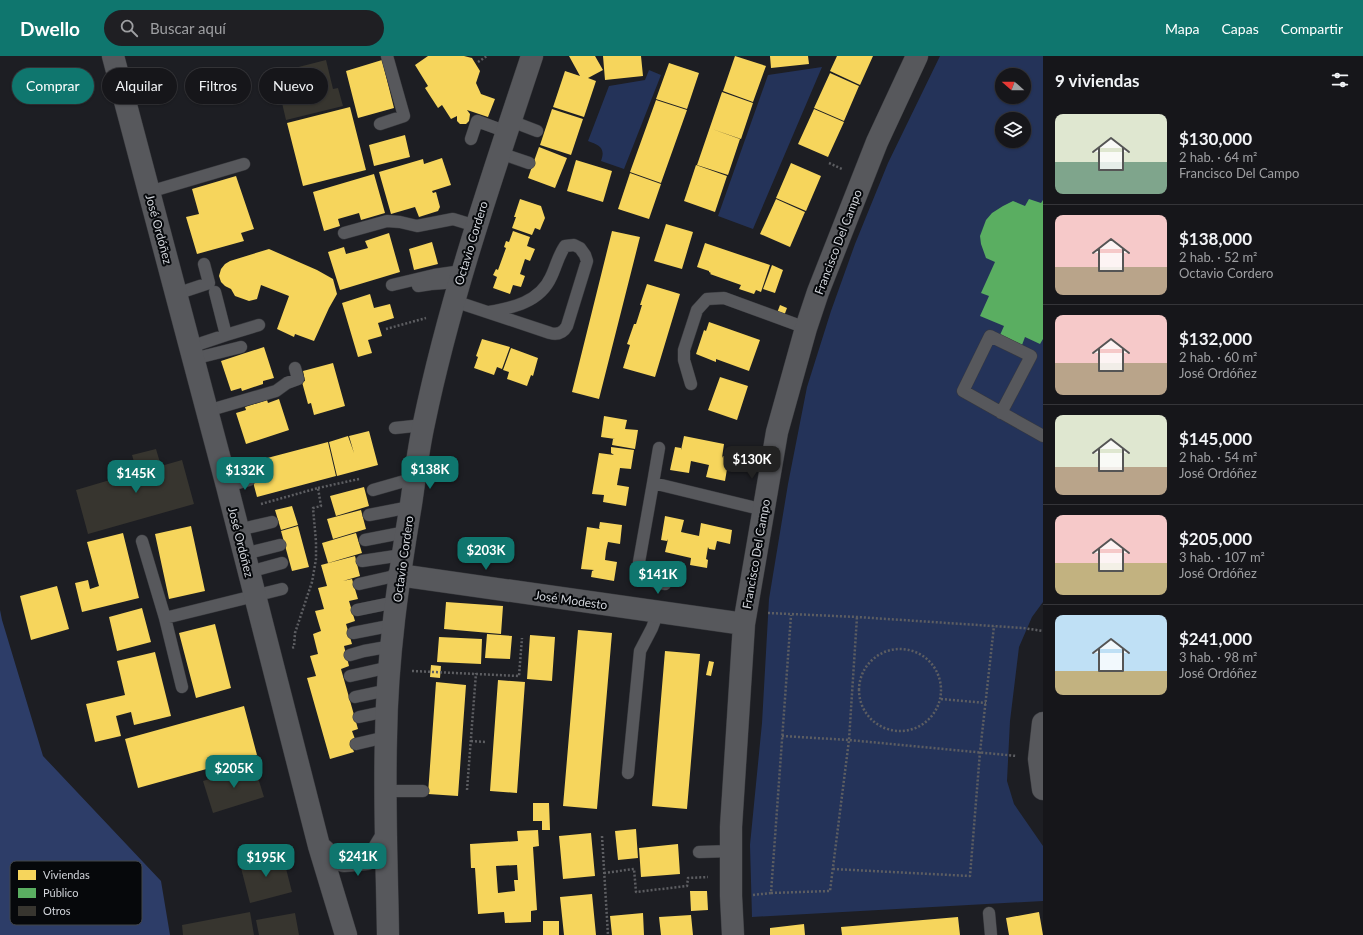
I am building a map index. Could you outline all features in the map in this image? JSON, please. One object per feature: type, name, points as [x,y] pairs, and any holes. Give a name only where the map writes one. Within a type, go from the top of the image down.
[{"type":"street","name":"José Ordóñez","points":[[113,56],[227,486],[319,846],[346,935]]},
{"type":"street","name":"Octavio Cordero","points":[[388,935],[386,736],[388,690],[396,602],[423,425],[458,284],[532,56]]},
{"type":"street","name":"Francisco Del Campo","points":[[733,935],[731,827],[745,618],[777,432],[806,328],[818,292],[877,142],[917,56]]},
{"type":"street","name":"José Modesto","points":[[401,565],[658,612],[745,618]]},
{"type":"street","points":[[1043,723],[1039,759],[1043,789]]},
{"type":"street","points":[[319,846],[331,857],[344,861],[367,859],[377,852],[386,837]]},
{"type":"lane","points":[[380,124],[404,116],[387,56]]},
{"type":"lane","points":[[471,139],[477,121],[537,131]]},
{"type":"lane","points":[[500,153],[529,163]]},
{"type":"lane","points":[[149,192],[244,164]]},
{"type":"lane","points":[[344,233],[387,221],[417,226],[453,219],[476,226]]},
{"type":"lane","points":[[394,289],[430,284],[458,284],[476,308],[556,334],[564,331],[567,326],[587,261],[583,250],[574,245],[565,246],[550,279],[537,295],[512,308],[489,312]]},
{"type":"lane","points":[[176,294],[209,283],[204,264]]},
{"type":"lane","points":[[215,292],[226,335]]},
{"type":"lane","points":[[691,384],[684,360],[684,350],[697,310],[707,300],[724,298],[806,328]]},
{"type":"lane","points":[[192,353],[226,335],[259,325]]},
{"type":"lane","points":[[1001,413],[1031,356],[990,336],[963,391],[1001,413],[1043,436]]},
{"type":"lane","points":[[192,353],[242,347]]},
{"type":"lane","points":[[207,411],[276,392],[287,384],[298,379],[295,368]]},
{"type":"lane","points":[[395,428],[423,425]]},
{"type":"lane","points":[[659,448],[639,562],[639,571],[646,579],[665,584]]},
{"type":"lane","points":[[373,490],[415,478]]},
{"type":"lane","points":[[227,486],[249,480]]},
{"type":"lane","points":[[654,483],[764,510]]},
{"type":"lane","points":[[369,515],[410,507]]},
{"type":"lane","points":[[238,530],[272,522]]},
{"type":"lane","points":[[365,540],[406,532]]},
{"type":"lane","points":[[142,541],[165,618],[182,687]]},
{"type":"lane","points":[[246,563],[280,545]]},
{"type":"lane","points":[[362,561],[401,565]]},
{"type":"lane","points":[[246,563],[282,563]]},
{"type":"lane","points":[[359,584],[401,565]]},
{"type":"lane","points":[[165,618],[282,589]]},
{"type":"lane","points":[[356,610],[396,602]]},
{"type":"lane","points":[[628,773],[640,651],[652,628],[658,612]]},
{"type":"lane","points":[[353,633],[393,635]]},
{"type":"lane","points":[[350,655],[364,651],[393,635]]},
{"type":"lane","points":[[350,676],[390,667]]},
{"type":"lane","points":[[355,697],[388,690]]},
{"type":"lane","points":[[359,717],[387,711]]},
{"type":"lane","points":[[356,744],[386,736]]},
{"type":"lane","points":[[386,791],[423,791]]},
{"type":"lane","points":[[699,852],[731,851]]},
{"type":"lane","points":[[989,913],[991,935]]},
{"type":"lane","points":[[388,935],[395,935]]},
{"type":"path","points":[[478,62],[487,56]]},
{"type":"path","points":[[386,329],[425,318],[448,323]]},
{"type":"path","points":[[261,504],[318,488],[365,478]]},
{"type":"path","points":[[270,654],[294,647],[295,633],[312,582],[316,560],[313,508],[321,506],[318,488]]},
{"type":"path","points":[[771,894],[790,615]]},
{"type":"path","points":[[745,618],[790,615],[857,617],[994,626],[1043,631]]},
{"type":"path","points":[[604,873],[634,869],[636,892],[687,886],[688,878],[771,894],[830,891],[849,740],[857,617]]},
{"type":"path","points":[[833,869],[970,876],[980,752],[994,626]]},
{"type":"path","points":[[412,671],[519,676],[522,638]]},
{"type":"path","points":[[904,648],[916,651],[934,665],[942,687],[941,699],[936,710],[929,719],[920,726],[909,730],[897,731],[875,723],[867,714],[862,704],[859,692],[860,680],[864,670],[872,660],[881,653],[892,649],[904,648]]},
{"type":"path","points":[[468,790],[476,673]]},
{"type":"path","points":[[941,699],[986,703]]},
{"type":"path","points":[[782,736],[849,740],[1039,759]]},
{"type":"path","points":[[471,741],[486,742]]},
{"type":"path","points":[[602,836],[608,935]]},
{"type":"shaded area","points":[[940,56],[1043,56],[1043,602],[1032,617],[1019,647],[1010,721],[1007,781],[1014,804],[1043,846],[1043,901],[752,917],[750,845],[762,723],[769,599],[788,484],[807,387],[831,311],[855,244],[888,163]]},
{"type":"shaded area","points":[[822,67],[753,229],[718,216],[768,75]]},
{"type":"shaded area","points":[[649,70],[661,75],[624,169],[601,161],[603,153],[602,150],[595,144],[588,141],[609,86],[645,80]]},
{"type":"shaded area","points":[[0,610],[43,756],[161,881],[170,935],[0,935]]},
{"type":"building: Viviendas","points":[[428,56],[464,56],[472,58],[480,71],[476,83],[481,94],[495,99],[488,117],[467,110],[470,114],[469,121],[466,124],[460,124],[457,121],[457,116],[451,119],[442,105],[438,108],[425,88],[428,86],[415,65]]},
{"type":"building: Viviendas","points":[[569,56],[595,56],[603,70],[588,78],[596,81],[584,117],[553,107],[565,71],[580,76]]},
{"type":"building: Viviendas","points":[[603,56],[641,56],[643,76],[605,80]]},
{"type":"building: Viviendas","points":[[735,56],[766,66],[753,102],[723,91]]},
{"type":"building: Viviendas","points":[[770,56],[808,56],[809,64],[771,68]]},
{"type":"building: Viviendas","points":[[837,56],[873,56],[860,85],[830,71]]},
{"type":"building: Viviendas","points":[[382,60],[394,108],[358,118],[346,71]]},
{"type":"building: Viviendas","points":[[669,63],[699,73],[687,109],[656,99]]},
{"type":"building: Viviendas","points":[[830,73],[859,86],[844,121],[814,108]]},
{"type":"building: Viviendas","points":[[722,92],[753,103],[741,139],[712,129],[740,139],[728,175],[697,165]]},
{"type":"building: Viviendas","points":[[656,100],[687,110],[661,183],[630,172]]},
{"type":"building: Viviendas","points":[[350,107],[366,170],[303,186],[287,123]]},
{"type":"building: Viviendas","points":[[552,109],[583,119],[571,155],[540,145]]},
{"type":"building: Viviendas","points":[[814,109],[844,122],[828,157],[798,144]]},
{"type":"building: Viviendas","points":[[405,135],[410,157],[374,166],[369,145]]},
{"type":"building: Viviendas","points":[[539,147],[567,158],[555,188],[528,178]]},
{"type":"building: Viviendas","points":[[442,158],[451,185],[432,191],[433,193],[436,192],[440,207],[438,211],[419,217],[415,207],[391,214],[379,172],[423,159],[424,164]]},
{"type":"building: Viviendas","points":[[576,160],[612,171],[603,202],[567,191]]},
{"type":"building: Viviendas","points":[[791,163],[821,176],[806,211],[776,198]]},
{"type":"building: Viviendas","points":[[696,165],[727,176],[715,212],[684,201]]},
{"type":"building: Viviendas","points":[[630,173],[661,184],[649,219],[618,209]]},
{"type":"building: Viviendas","points":[[374,174],[385,213],[361,220],[359,213],[338,219],[340,226],[324,231],[313,192]]},
{"type":"building: Viviendas","points":[[236,176],[254,229],[241,233],[244,241],[197,254],[186,217],[199,214],[192,189]]},
{"type":"building: Viviendas","points":[[520,199],[541,206],[545,218],[540,230],[535,228],[532,235],[512,228]]},
{"type":"building: Viviendas","points":[[776,199],[805,212],[790,247],[760,234]]},
{"type":"building: Viviendas","points":[[666,224],[693,232],[682,269],[654,261]]},
{"type":"building: Viviendas","points":[[513,231],[530,237],[527,246],[535,249],[530,261],[525,259],[520,274],[525,276],[521,287],[513,285],[510,294],[493,288],[497,277],[493,275],[496,269],[498,270],[506,248],[504,247],[506,241],[509,242]]},
{"type":"building: Viviendas","points":[[612,231],[640,237],[599,399],[572,392]]},
{"type":"building: Viviendas","points":[[389,233],[400,272],[340,290],[328,252],[344,247],[346,254],[368,248],[365,241]]},
{"type":"building: Viviendas","points":[[432,242],[438,264],[414,270],[409,249]]},
{"type":"building: Viviendas","points":[[705,243],[770,265],[761,292],[756,290],[754,294],[739,289],[741,285],[710,274],[711,273],[709,271],[697,267]]},
{"type":"building: Viviendas","points":[[269,249],[317,270],[333,279],[337,294],[314,341],[295,334],[294,337],[277,329],[289,296],[261,285],[257,299],[249,301],[235,296],[231,289],[221,282],[219,276],[221,269],[225,264],[230,261]]},
{"type":"building: Viviendas","points":[[772,265],[783,270],[775,293],[763,289]]},
{"type":"building: Viviendas","points":[[647,284],[680,294],[655,377],[623,368],[630,345],[627,344],[634,324],[636,324]]},
{"type":"building: Viviendas","points":[[370,294],[374,308],[390,304],[394,318],[378,323],[382,336],[368,340],[372,353],[358,357],[342,303]]},
{"type":"building: Viviendas","points":[[780,305],[787,308],[784,316],[777,313]]},
{"type":"building: Viviendas","points":[[709,322],[760,340],[749,371],[716,359],[716,362],[696,354],[704,330],[706,331]]},
{"type":"building: Viviendas","points":[[482,339],[510,347],[502,369],[497,367],[494,375],[474,368],[478,357],[476,356]]},
{"type":"building: Viviendas","points":[[264,347],[274,378],[263,381],[263,384],[242,391],[241,388],[231,391],[221,361]]},
{"type":"building: Viviendas","points":[[511,348],[538,358],[533,376],[531,375],[527,386],[507,379],[509,372],[503,370]]},
{"type":"building: Viviendas","points":[[333,363],[345,406],[314,415],[311,403],[308,404],[302,382],[305,381],[303,371]]},
{"type":"building: Viviendas","points":[[720,377],[748,386],[737,420],[708,410]]},
{"type":"building: Viviendas","points":[[279,399],[289,430],[246,444],[236,413],[246,410],[245,407],[267,400],[268,403]]},
{"type":"building: Viviendas","points":[[604,416],[627,420],[625,429],[638,430],[635,449],[612,445],[613,439],[615,439],[601,437]]},
{"type":"building: Viviendas","points":[[369,431],[378,465],[337,476],[329,442],[348,436],[354,453],[349,436]]},
{"type":"building: Viviendas","points":[[684,436],[724,444],[722,458],[723,456],[729,457],[725,481],[706,477],[709,465],[691,461],[689,473],[670,470],[675,447],[681,448],[681,450]]},
{"type":"building: Viviendas","points":[[328,442],[336,476],[257,497],[248,463]]},
{"type":"building: Viviendas","points":[[611,447],[634,450],[631,469],[620,468],[617,485],[629,487],[626,506],[603,502],[604,495],[592,494],[599,453],[614,455],[611,453]]},
{"type":"building: Viviendas","points":[[364,487],[369,506],[336,516],[330,496]]},
{"type":"building: Viviendas","points":[[292,506],[298,525],[281,530],[275,510]]},
{"type":"building: Viviendas","points":[[361,510],[366,529],[333,539],[327,519]]},
{"type":"building: Viviendas","points":[[665,516],[684,520],[681,532],[699,536],[701,523],[732,530],[730,544],[717,541],[715,550],[709,549],[708,547],[706,559],[708,560],[707,568],[690,565],[691,558],[665,552],[668,539],[667,541],[661,540]]},
{"type":"building: Viviendas","points":[[600,522],[622,525],[620,544],[608,542],[606,551],[605,560],[617,562],[614,581],[591,577],[592,571],[594,570],[581,569],[587,527],[600,529]]},
{"type":"building: Viviendas","points":[[191,526],[205,591],[169,599],[155,534]]},
{"type":"building: Viviendas","points":[[298,526],[309,567],[292,571],[281,531]]},
{"type":"building: Viviendas","points":[[123,533],[139,598],[82,612],[75,583],[88,580],[90,589],[99,586],[87,542]]},
{"type":"building: Viviendas","points":[[356,533],[362,553],[328,563],[322,543]]},
{"type":"building: Viviendas","points":[[355,556],[360,576],[343,581],[352,579],[358,599],[349,601],[355,621],[346,624],[352,644],[344,646],[349,666],[341,669],[358,729],[352,731],[355,739],[350,741],[354,752],[330,759],[307,678],[316,676],[310,656],[318,654],[313,634],[321,631],[315,611],[324,609],[318,588],[327,586],[321,565]]},
{"type":"building: Viviendas","points":[[57,586],[69,629],[31,640],[20,596]]},
{"type":"building: Viviendas","points":[[446,602],[503,606],[501,634],[444,629]]},
{"type":"building: Viviendas","points":[[142,608],[151,642],[117,651],[109,617]]},
{"type":"building: Viviendas","points":[[215,624],[231,688],[196,698],[179,633]]},
{"type":"building: Viviendas","points":[[578,630],[612,633],[597,809],[563,806]]},
{"type":"building: Viviendas","points":[[487,634],[512,636],[510,659],[485,658]]},
{"type":"building: Viviendas","points":[[530,635],[555,637],[552,681],[527,679]]},
{"type":"building: Viviendas","points":[[439,637],[482,639],[481,664],[437,662]]},
{"type":"building: Viviendas","points":[[665,651],[700,654],[687,809],[652,806]]},
{"type":"building: Viviendas","points":[[155,652],[171,716],[134,725],[131,712],[116,716],[121,736],[95,742],[86,704],[125,695],[117,661]]},
{"type":"building: Viviendas","points":[[709,661],[714,662],[711,676],[706,675]]},
{"type":"building: Viviendas","points":[[431,665],[441,666],[440,678],[430,677]]},
{"type":"building: Viviendas","points":[[498,680],[525,682],[517,793],[490,791]]},
{"type":"building: Viviendas","points":[[436,682],[466,685],[458,796],[428,794]]},
{"type":"building: Viviendas","points":[[244,706],[257,755],[138,788],[125,739]]},
{"type":"building: Viviendas","points":[[533,803],[549,803],[550,830],[542,830],[542,821],[533,821]]},
{"type":"building: Viviendas","points":[[636,829],[638,858],[618,860],[615,831]]},
{"type":"building: Viviendas","points":[[538,830],[539,846],[533,847],[537,910],[531,911],[531,922],[505,923],[504,912],[478,914],[475,868],[471,868],[470,844],[518,841],[517,831]],"holes":[[[517,865],[518,880],[514,880],[515,891],[498,893],[496,866]]]},
{"type":"building: Viviendas","points":[[591,833],[595,876],[563,879],[559,836]]},
{"type":"building: Viviendas","points":[[678,844],[680,874],[641,877],[639,848]]},
{"type":"building: Viviendas","points":[[690,891],[707,891],[708,910],[691,911]]},
{"type":"building: Viviendas","points":[[592,894],[596,935],[564,935],[560,897]]},
{"type":"building: Viviendas","points":[[1039,912],[1043,935],[1009,935],[1006,918]]},
{"type":"building: Viviendas","points":[[643,913],[644,935],[612,935],[610,916]]},
{"type":"building: Viviendas","points":[[691,915],[693,935],[661,935],[659,917]]},
{"type":"building: Viviendas","points":[[958,917],[960,935],[842,935],[841,927]]},
{"type":"building: Viviendas","points":[[543,921],[559,921],[559,935],[543,935]]},
{"type":"building: Viviendas","points":[[804,924],[805,935],[770,935],[770,928]]},
{"type":"building: Público","points":[[1029,199],[1041,203],[1043,200],[1043,339],[1040,344],[1025,337],[1022,345],[1000,335],[1004,326],[980,316],[989,296],[981,293],[995,262],[986,258],[980,236],[986,220],[992,213],[1013,201],[1025,206]]},
{"type":"building: Otros","points":[[326,60],[328,68],[295,68]]},
{"type":"building: Otros","points":[[328,68],[333,89],[338,88],[343,106],[286,120],[282,104],[328,104]]},
{"type":"building: Otros","points":[[156,449],[161,466],[182,460],[194,504],[88,534],[76,490],[137,472],[132,455]]},
{"type":"building: Otros","points":[[254,765],[264,797],[213,813],[203,781]]},
{"type":"building: Otros","points":[[282,853],[292,892],[250,903],[240,864]]},
{"type":"building: Otros","points":[[250,912],[254,935],[183,935],[182,925]]},
{"type":"building: Otros","points":[[295,913],[299,935],[259,935],[256,920]]}]
